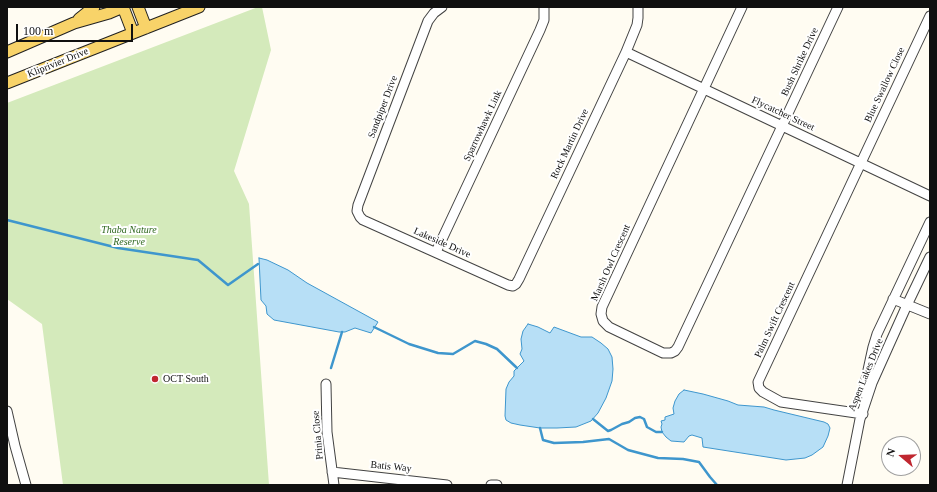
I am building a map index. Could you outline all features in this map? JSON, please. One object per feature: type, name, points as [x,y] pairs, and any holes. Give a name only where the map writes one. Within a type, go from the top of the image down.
[{"type":"main road","points":[[74,23],[94,7]]},
{"type":"main road","points":[[7,52],[74,23],[123,7],[133,34]]},
{"type":"main road","points":[[138,7],[146,28]]},
{"type":"main road","name":"Kliprivier Drive","points":[[7,84],[199,7]]},
{"type":"street","name":"Sandpiper Drive","points":[[362,220],[357,209],[366,181],[428,21],[436,11],[442,7]]},
{"type":"street","name":"Sparrowhawk Link","points":[[436,252],[540,30],[545,17],[544,7]]},
{"type":"street","name":"Rock Martin Drive","points":[[513,286],[519,279],[626,52],[637,25],[638,7]]},
{"type":"street","points":[[704,89],[742,7]]},
{"type":"street","name":"Bush Shrike Drive","points":[[782,126],[838,7]]},
{"type":"street","name":"Blue Swallow Close","points":[[861,163],[930,16]]},
{"type":"street","name":"Flycatcher Street","points":[[626,52],[930,196]]},
{"type":"street","name":"Marsh Owl Crescent","points":[[704,89],[603,304],[601,312],[603,321],[613,330],[663,353],[672,353],[676,351],[782,126]]},
{"type":"street","name":"Palm Swift Crescent","points":[[861,163],[758,382],[759,388],[763,392],[782,402],[861,415]]},
{"type":"street","name":"Lakeside Drive","points":[[362,220],[513,286]]},
{"type":"street","name":"Aspen Lakes Drive","points":[[861,415],[873,347],[877,334],[930,222]]},
{"type":"street","name":"Aspen Lakes Drive","points":[[861,415],[877,369],[930,257]]},
{"type":"street","points":[[893,299],[930,314]]},
{"type":"street","name":"Prinia Close","points":[[326,384],[327,432],[334,485]]},
{"type":"street","points":[[7,411],[26,485]]},
{"type":"street","points":[[847,485],[861,415]]},
{"type":"street","name":"Batis Way","points":[[332,472],[447,485]]},
{"type":"street","points":[[491,485],[497,485]]},
{"type":"green space","name":"Thaba Nature Reserve","points":[[258,7],[262,7],[271,50],[234,171],[249,204],[269,485],[63,485],[42,324],[7,299],[7,103]]},
{"type":"water","points":[[259,258],[267,260],[288,270],[307,283],[378,322],[371,333],[355,328],[345,332],[339,332],[274,320],[267,314],[266,306],[261,300]]},
{"type":"water","points":[[528,324],[550,333],[554,327],[581,337],[592,337],[608,349],[612,357],[612,381],[606,398],[598,413],[591,421],[576,427],[540,428],[511,423],[506,420],[506,389],[514,376],[514,371],[524,361],[520,354],[522,349],[521,339],[523,331]]},
{"type":"water","points":[[684,390],[703,394],[738,405],[764,407],[824,422],[828,424],[830,428],[828,436],[823,447],[812,455],[805,458],[786,460],[703,447],[702,438],[692,435],[689,436],[684,442],[671,441],[662,432],[661,421],[665,420],[665,417],[674,414],[673,408],[675,401],[679,394]]},
{"type":"waterway","points":[[7,220],[118,248],[198,260],[228,285],[258,264]]},
{"type":"waterway","points":[[374,327],[409,344],[438,353],[453,354],[475,341],[486,344],[497,349],[517,368]]},
{"type":"waterway","points":[[331,368],[342,332]]},
{"type":"waterway","points":[[593,419],[608,431],[640,417],[644,419],[647,427],[656,432],[662,432]]},
{"type":"waterway","points":[[540,428],[543,440],[554,443],[609,439],[628,450],[658,458],[683,459],[699,462],[717,485]]},
{"type":"place","name":"OCT South","points":[[155,379]]}]
